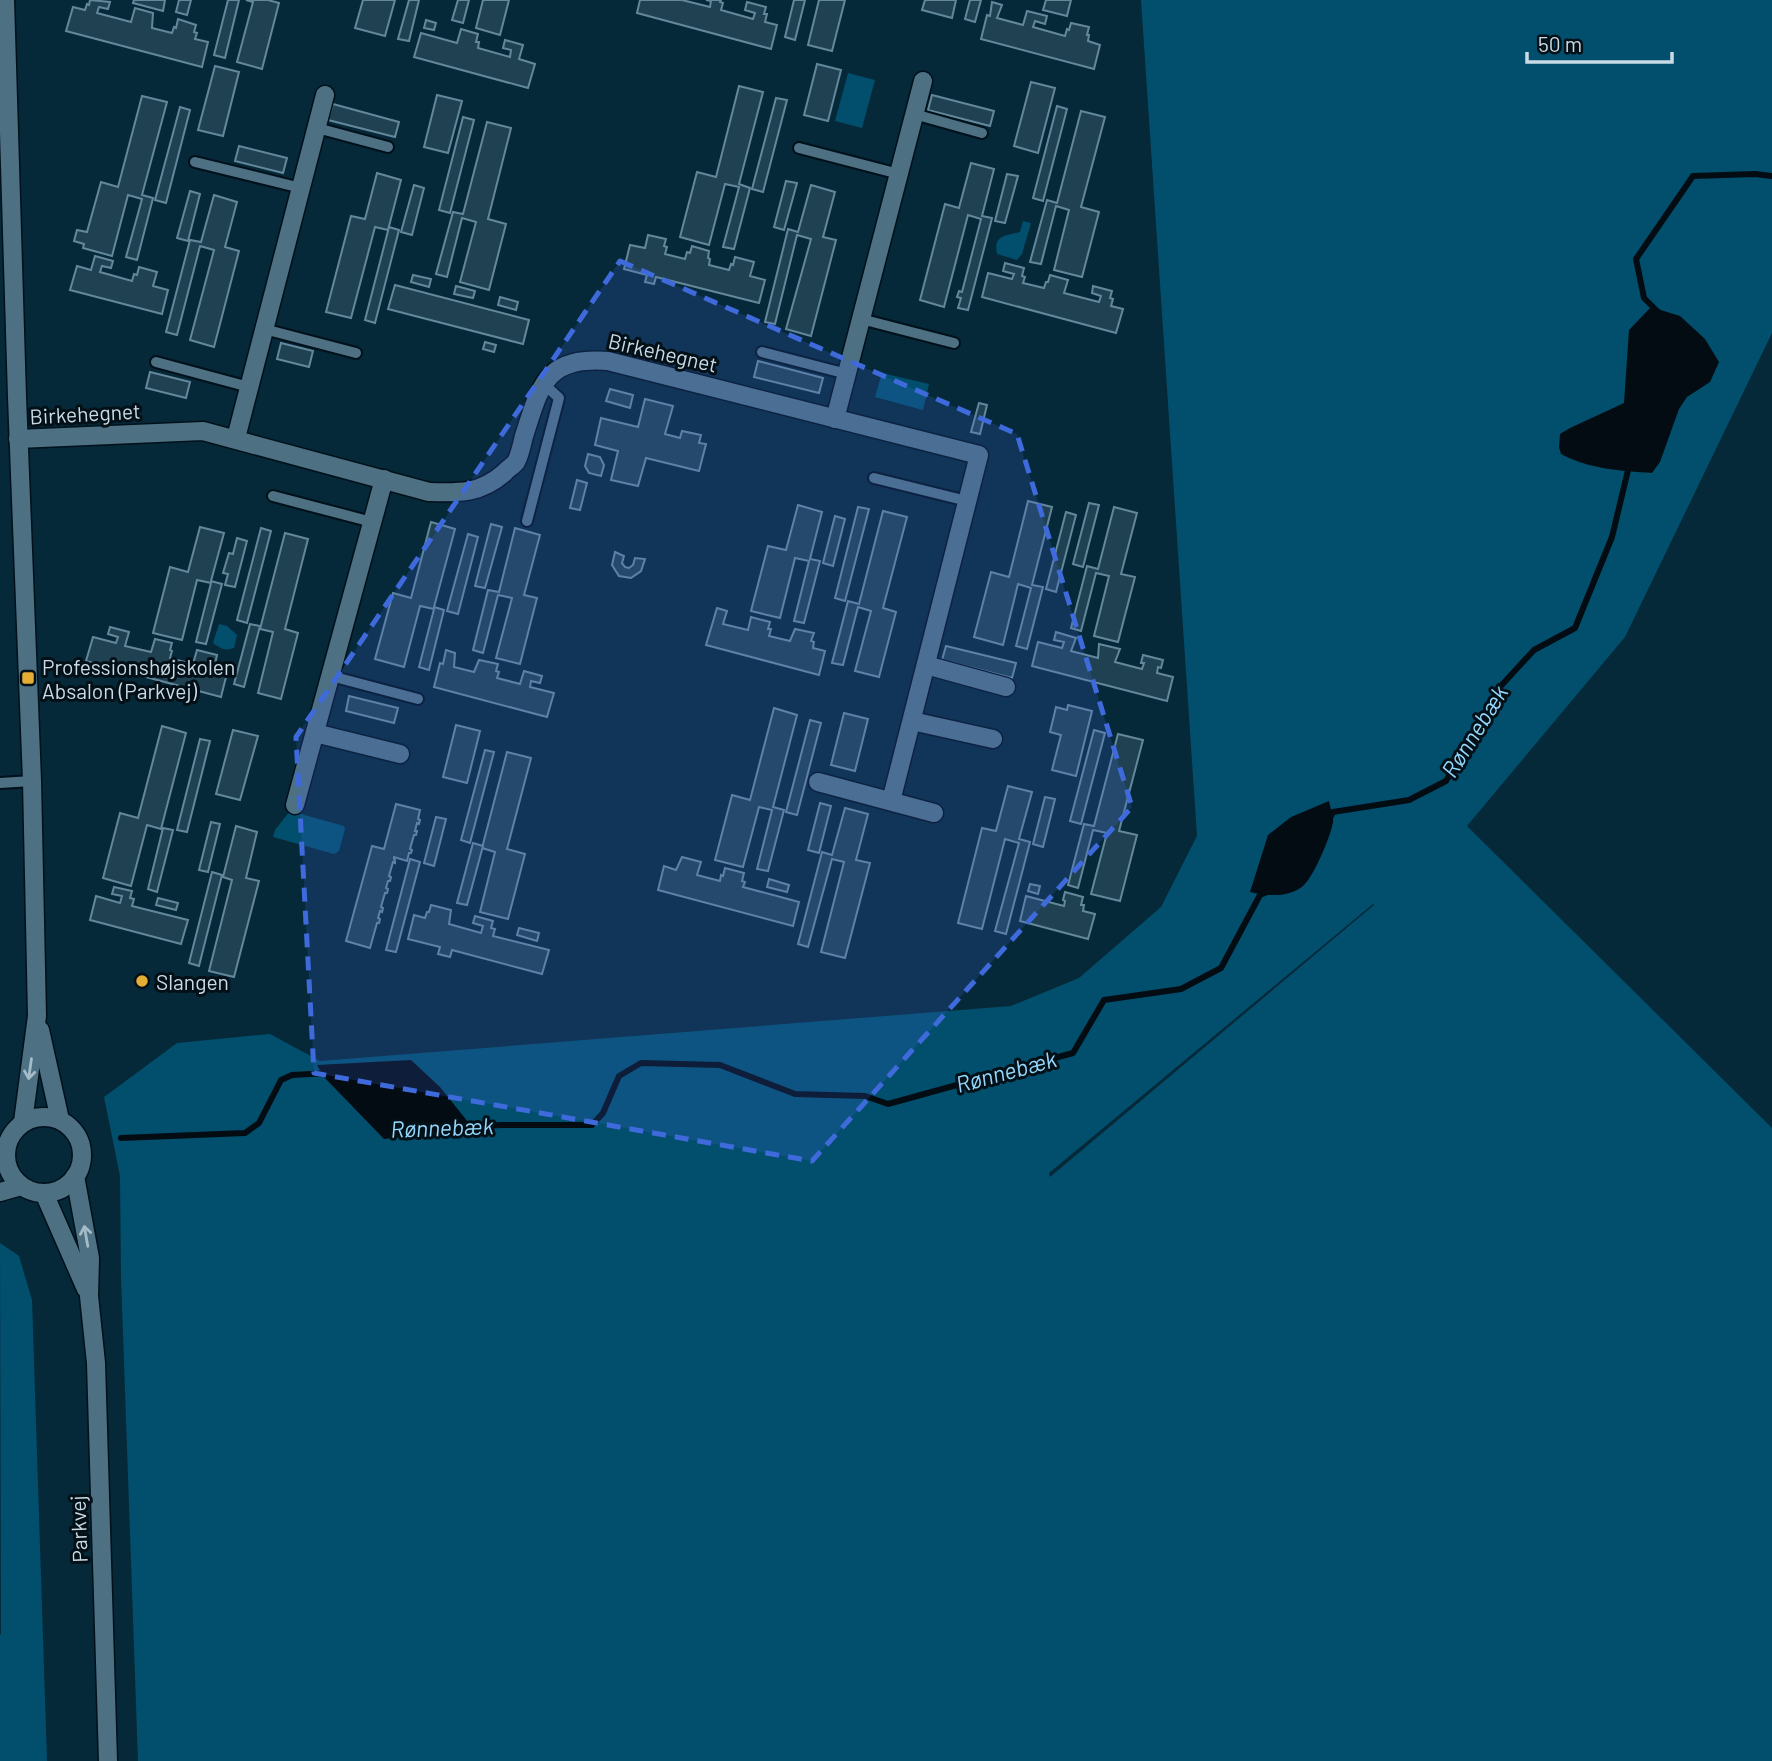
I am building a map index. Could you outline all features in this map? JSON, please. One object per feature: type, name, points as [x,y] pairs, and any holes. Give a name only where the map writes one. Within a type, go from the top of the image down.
[{"type":"street","points":[[5,0],[3,40],[32,781],[37,1016],[23,1122]]},
{"type":"street","points":[[835,419],[923,81]]},
{"type":"street","points":[[236,438],[325,95]]},
{"type":"street","name":"Birkehegnet","points":[[18,439],[203,431],[429,492],[459,493],[482,488],[498,478],[516,461],[539,391],[550,375],[567,364],[589,359],[608,360],[979,455],[891,801]]},
{"type":"street","points":[[295,805],[384,479]]},
{"type":"street","points":[[926,665],[1006,687]]},
{"type":"street","points":[[912,721],[993,739]]},
{"type":"street","points":[[315,733],[400,754]]},
{"type":"street","points":[[818,782],[934,813]]},
{"type":"street","points":[[37,1016],[60,1120]]},
{"type":"street","points":[[41,1116],[60,1120],[75,1132],[82,1149],[82,1159],[75,1176],[62,1189],[53,1192],[32,1191],[21,1186],[3,1166],[6,1146],[15,1129],[23,1122],[41,1116]]},
{"type":"street","name":"Parkvej","points":[[75,1176],[90,1258],[89,1296],[96,1363],[108,1761]]},
{"type":"street","points":[[0,1192],[21,1186]]},
{"type":"street","name":"Parkvej","points":[[44,1193],[89,1296]]},
{"type":"lane","points":[[914,114],[982,133]]},
{"type":"lane","points":[[317,128],[387,147]]},
{"type":"lane","points":[[799,148],[899,174]]},
{"type":"lane","points":[[195,162],[301,188]]},
{"type":"lane","points":[[861,319],[954,343]]},
{"type":"lane","points":[[264,329],[356,353]]},
{"type":"lane","points":[[762,352],[846,374]]},
{"type":"lane","points":[[156,362],[249,387]]},
{"type":"lane","points":[[527,521],[559,398],[544,384]]},
{"type":"lane","points":[[516,461],[541,467]]},
{"type":"lane","points":[[874,478],[967,501]]},
{"type":"lane","points":[[273,496],[372,522]]},
{"type":"lane","points":[[331,676],[418,699]]},
{"type":"lane","points":[[0,783],[32,781]]},
{"type":"highlighted area","points":[[620,261],[1017,434],[1132,807],[812,1161],[314,1073],[296,737]]},
{"type":"shaded area","points":[[1141,0],[1772,0],[1772,333],[1625,637],[1467,826],[1772,1128],[1772,1761],[138,1761],[121,1277],[120,1176],[104,1097],[177,1043],[270,1034],[320,1061],[1011,1006],[1079,978],[1161,907],[1197,836]],"holes":[[[1374,905],[1050,1177],[1049,1173]]]},
{"type":"shaded area","points":[[848,73],[875,80],[862,128],[835,121]]},
{"type":"shaded area","points":[[1023,221],[1031,223],[1022,254],[1017,260],[997,254],[997,243],[1001,237],[1020,232]]},
{"type":"shaded area","points":[[882,373],[929,384],[923,410],[875,397]]},
{"type":"shaded area","points":[[219,624],[227,626],[237,635],[234,648],[223,649],[213,643]]},
{"type":"shaded area","points":[[290,811],[344,826],[339,851],[334,854],[273,837],[275,830]]},
{"type":"shaded area","points":[[0,1243],[19,1256],[32,1300],[47,1761],[0,1761]]},
{"type":"water","points":[[1651,307],[1680,316],[1705,339],[1719,362],[1710,382],[1687,397],[1679,409],[1660,462],[1652,473],[1594,466],[1561,454],[1560,434],[1624,403],[1629,330]]},
{"type":"water","points":[[1329,801],[1333,817],[1332,828],[1307,882],[1291,893],[1270,895],[1250,892],[1268,835],[1291,817]]},
{"type":"water","points":[[411,1060],[440,1087],[476,1132],[432,1133],[384,1139],[324,1077],[317,1065]]},
{"type":"building","points":[[90,0],[110,2],[108,9],[99,7],[97,13],[131,22],[135,8],[153,13],[152,28],[172,33],[178,19],[196,25],[195,39],[208,42],[202,67],[66,31],[73,7],[85,10]]},
{"type":"building","points":[[134,0],[165,0],[163,11],[133,3]]},
{"type":"building","points":[[179,0],[191,0],[187,15],[176,12]]},
{"type":"building","points":[[228,0],[239,0],[225,58],[214,55]]},
{"type":"building","points":[[246,0],[279,3],[262,69],[237,62],[253,2]]},
{"type":"building","points":[[363,0],[395,0],[385,36],[355,28]]},
{"type":"building","points":[[409,0],[419,0],[409,41],[398,39]]},
{"type":"building","points":[[458,0],[469,0],[463,23],[452,20]]},
{"type":"building","points":[[483,0],[509,0],[500,35],[476,28]]},
{"type":"building","points":[[640,0],[682,0],[710,7],[711,1],[706,0],[721,0],[721,10],[753,19],[755,13],[745,10],[747,2],[766,7],[765,22],[777,25],[771,49],[637,13]]},
{"type":"building","points":[[794,0],[805,0],[795,40],[785,37]]},
{"type":"building","points":[[819,0],[845,0],[832,51],[808,45]]},
{"type":"building","points":[[925,0],[956,0],[952,18],[922,10]]},
{"type":"building","points":[[970,0],[981,0],[975,22],[965,19]]},
{"type":"building","points":[[1046,0],[1071,0],[1067,16],[1043,10]]},
{"type":"building","points":[[992,2],[1002,5],[997,18],[1023,25],[1027,11],[1047,16],[1045,24],[1035,21],[1033,27],[1065,36],[1071,23],[1089,27],[1088,41],[1100,45],[1094,69],[981,39]]},
{"type":"building","points":[[426,20],[436,23],[434,30],[424,28]]},
{"type":"building","points":[[461,29],[478,34],[478,48],[510,57],[511,50],[503,48],[505,40],[523,45],[519,59],[535,64],[528,88],[414,57],[421,33],[457,43]]},
{"type":"building","points":[[817,64],[841,70],[828,121],[804,115]]},
{"type":"building","points":[[215,66],[239,72],[223,136],[198,130]]},
{"type":"building","points":[[1031,82],[1055,88],[1038,153],[1014,146]]},
{"type":"building","points":[[739,86],[763,92],[739,184],[750,188],[734,249],[723,247],[739,187],[725,184],[709,245],[680,237],[697,172],[716,177]]},
{"type":"building","points":[[437,95],[462,101],[448,153],[424,147]]},
{"type":"building","points":[[932,95],[994,111],[990,126],[928,110]]},
{"type":"building","points":[[142,96],[167,102],[142,195],[153,198],[137,260],[126,257],[142,199],[128,195],[112,256],[83,248],[84,244],[74,241],[77,230],[87,232],[101,182],[118,187]]},
{"type":"building","points":[[776,98],[787,100],[763,192],[752,189]]},
{"type":"building","points":[[333,104],[399,122],[395,137],[328,120]]},
{"type":"building","points":[[1057,106],[1067,109],[1043,201],[1033,198]]},
{"type":"building","points":[[180,107],[190,110],[166,203],[155,200]]},
{"type":"building","points":[[1081,111],[1105,117],[1081,207],[1099,212],[1082,277],[1054,270],[1069,210],[1056,206],[1041,264],[1030,262],[1047,200],[1057,203]]},
{"type":"building","points":[[463,117],[474,120],[450,213],[439,210]]},
{"type":"building","points":[[487,122],[511,128],[488,219],[506,224],[489,290],[460,282],[476,222],[462,218],[447,277],[436,274],[453,212],[463,214]]},
{"type":"building","points":[[239,146],[287,158],[283,173],[235,161]]},
{"type":"building","points":[[971,163],[994,169],[982,216],[992,218],[968,310],[958,308],[961,298],[957,297],[959,291],[962,292],[981,219],[968,215],[944,307],[920,300],[945,204],[959,208]]},
{"type":"building","points":[[377,173],[401,180],[388,230],[375,227],[351,318],[326,312],[351,216],[365,219]]},
{"type":"building","points":[[1007,174],[1018,176],[1005,223],[995,221]]},
{"type":"building","points":[[786,181],[797,183],[784,230],[774,227]]},
{"type":"building","points":[[414,185],[424,188],[412,235],[401,232]]},
{"type":"building","points":[[811,185],[835,192],[823,237],[836,240],[811,336],[786,329],[811,239],[797,235],[775,324],[765,322],[788,229],[798,232]]},
{"type":"building","points":[[190,191],[200,194],[188,241],[177,238]]},
{"type":"building","points":[[214,195],[237,202],[225,247],[239,251],[214,347],[190,340],[214,250],[200,246],[177,335],[166,332],[190,240],[201,242]]},
{"type":"building","points":[[389,227],[399,230],[375,323],[365,320]]},
{"type":"building","points":[[648,235],[666,239],[665,254],[685,259],[692,246],[709,251],[709,265],[729,270],[735,257],[754,262],[750,276],[765,280],[759,303],[656,277],[654,284],[645,282],[647,275],[624,269],[630,245],[645,248]]},
{"type":"building","points":[[95,256],[113,261],[111,268],[102,266],[100,272],[132,281],[139,267],[157,272],[153,286],[168,290],[162,314],[70,290],[77,266],[91,270]]},
{"type":"building","points":[[1005,263],[1024,268],[1023,283],[1044,288],[1050,275],[1068,280],[1064,293],[1099,302],[1101,296],[1092,293],[1093,286],[1112,291],[1111,306],[1123,309],[1116,333],[982,297],[988,273],[1012,279],[1014,274],[1003,271]]},
{"type":"building","points":[[413,275],[431,279],[429,287],[411,282]]},
{"type":"building","points":[[395,285],[529,320],[523,344],[388,309]]},
{"type":"building","points":[[456,286],[475,291],[473,298],[454,294]]},
{"type":"building","points":[[500,297],[518,302],[516,310],[498,305]]},
{"type":"building","points":[[485,342],[496,345],[494,352],[483,349]]},
{"type":"building","points":[[281,343],[313,351],[309,367],[277,359]]},
{"type":"building","points":[[758,361],[823,378],[819,393],[754,377]]},
{"type":"building","points":[[150,372],[190,382],[186,398],[146,388]]},
{"type":"building","points":[[610,389],[633,395],[630,408],[606,401]]},
{"type":"building","points":[[645,399],[673,406],[665,434],[680,438],[682,431],[701,435],[699,443],[706,444],[699,471],[646,458],[638,486],[611,480],[618,451],[595,445],[601,418],[638,427]]},
{"type":"building","points":[[979,403],[987,405],[980,434],[971,432]]},
{"type":"building","points":[[588,454],[600,457],[604,465],[601,476],[589,473],[585,466]]},
{"type":"building","points":[[577,480],[587,483],[580,510],[570,508]]},
{"type":"building","points":[[1028,501],[1052,507],[1032,585],[1043,587],[1027,649],[1016,646],[1031,588],[1018,584],[1003,645],[974,637],[991,572],[1009,577]]},
{"type":"building","points":[[1089,503],[1099,505],[1083,567],[1073,564]]},
{"type":"building","points":[[798,505],[822,512],[810,559],[820,561],[804,623],[794,621],[809,561],[795,558],[780,618],[751,611],[768,546],[786,550]]},
{"type":"building","points":[[858,507],[869,509],[845,601],[835,598]]},
{"type":"building","points":[[1114,507],[1137,513],[1121,574],[1135,577],[1118,642],[1094,636],[1109,576],[1096,573],[1081,631],[1071,628],[1087,566],[1098,569]]},
{"type":"building","points":[[883,511],[907,517],[883,608],[896,612],[879,677],[855,671],[871,611],[858,607],[843,665],[832,663],[848,601],[859,604]]},
{"type":"building","points":[[1066,512],[1076,515],[1056,592],[1046,589]]},
{"type":"building","points":[[835,516],[845,519],[833,566],[823,563]]},
{"type":"building","points":[[431,522],[455,529],[434,607],[444,610],[429,670],[419,667],[434,609],[420,606],[404,667],[375,659],[393,593],[411,598]]},
{"type":"building","points":[[491,524],[502,527],[485,588],[475,586]]},
{"type":"building","points":[[200,527],[224,533],[211,581],[222,584],[206,644],[196,642],[211,583],[197,580],[182,640],[153,633],[170,567],[188,572]]},
{"type":"building","points":[[261,528],[271,531],[247,623],[237,620]]},
{"type":"building","points":[[515,528],[540,535],[524,595],[537,598],[520,664],[496,658],[512,598],[498,595],[483,653],[473,650],[488,590],[499,592]]},
{"type":"building","points":[[285,533],[308,539],[285,629],[298,633],[281,699],[258,693],[273,632],[260,629]]},
{"type":"building","points":[[468,534],[478,537],[458,614],[447,611]]},
{"type":"building","points":[[237,538],[247,541],[235,587],[225,585],[228,574],[223,573],[229,553],[233,554]]},
{"type":"building","points":[[615,552],[624,556],[622,563],[629,568],[635,558],[645,559],[641,571],[631,578],[619,576],[612,565]]},
{"type":"building","points":[[717,608],[727,611],[723,624],[748,630],[751,617],[770,622],[769,636],[790,641],[795,629],[814,633],[811,641],[814,642],[813,648],[825,651],[819,675],[706,645]]},
{"type":"building","points":[[250,624],[260,626],[244,687],[234,684]]},
{"type":"building","points":[[110,627],[129,632],[125,646],[151,652],[155,639],[172,643],[170,658],[181,661],[193,664],[197,650],[217,655],[214,669],[227,673],[221,697],[86,661],[93,637],[116,643],[118,637],[108,634]]},
{"type":"building","points":[[1056,632],[1076,638],[1071,651],[1098,658],[1099,644],[1120,649],[1115,662],[1142,669],[1143,655],[1163,660],[1157,673],[1173,677],[1167,701],[1032,666],[1038,642],[1062,648],[1064,642],[1054,640]]},
{"type":"building","points":[[946,646],[1016,663],[1012,678],[942,660]]},
{"type":"building","points":[[446,650],[455,653],[454,667],[474,672],[479,660],[498,664],[497,678],[520,684],[524,671],[542,676],[540,683],[531,681],[530,687],[554,693],[547,717],[434,687]]},
{"type":"building","points":[[349,696],[398,708],[394,723],[346,711]]},
{"type":"building","points":[[1068,705],[1092,711],[1076,776],[1052,770],[1061,735],[1050,732],[1056,707],[1067,710]]},
{"type":"building","points":[[774,708],[797,715],[773,807],[784,810],[768,871],[757,869],[772,810],[759,807],[743,867],[715,860],[732,795],[750,800]]},
{"type":"building","points":[[844,713],[868,719],[855,771],[831,765]]},
{"type":"building","points":[[810,720],[821,723],[797,815],[786,812]]},
{"type":"building","points":[[456,725],[480,731],[467,783],[443,777]]},
{"type":"building","points":[[162,726],[186,733],[161,829],[147,825],[131,886],[103,878],[120,813],[138,818]]},
{"type":"building","points":[[233,730],[258,736],[240,800],[216,794]]},
{"type":"building","points":[[1094,730],[1105,733],[1081,824],[1070,821]]},
{"type":"building","points":[[1118,734],[1143,740],[1119,831],[1137,835],[1120,901],[1091,894],[1107,833],[1093,830],[1078,888],[1068,885],[1084,824],[1094,826]]},
{"type":"building","points":[[200,739],[210,741],[187,832],[177,830]]},
{"type":"building","points":[[485,750],[494,752],[470,843],[461,840]]},
{"type":"building","points":[[507,752],[531,758],[507,849],[525,854],[508,919],[480,912],[495,852],[482,848]]},
{"type":"building","points":[[1008,786],[1032,792],[1019,839],[1030,842],[1006,934],[995,931],[1019,843],[1005,839],[982,929],[958,923],[982,828],[996,831]]},
{"type":"building","points":[[1045,797],[1055,799],[1043,847],[1033,844]]},
{"type":"building","points":[[820,803],[831,806],[819,853],[808,850]]},
{"type":"building","points":[[396,804],[420,810],[420,820],[407,861],[394,857],[395,863],[393,862],[382,912],[380,911],[379,923],[370,948],[346,941],[372,846],[384,849]]},
{"type":"building","points":[[845,808],[868,814],[856,860],[870,863],[845,958],[821,952],[844,862],[832,859],[808,947],[798,944],[822,852],[832,855]]},
{"type":"building","points":[[436,817],[446,819],[434,866],[424,863]]},
{"type":"building","points":[[211,822],[220,824],[208,872],[199,870]]},
{"type":"building","points":[[236,826],[257,832],[246,878],[259,881],[234,977],[209,971],[232,880],[223,877]]},
{"type":"building","points":[[163,828],[173,830],[157,892],[148,889]]},
{"type":"building","points":[[473,843],[483,846],[467,905],[457,903]]},
{"type":"building","points":[[682,857],[701,862],[697,875],[720,881],[725,868],[744,873],[743,887],[799,902],[793,926],[658,890],[664,866],[676,870]]},
{"type":"building","points":[[410,859],[420,862],[396,952],[386,950]]},
{"type":"building","points":[[212,872],[222,875],[199,966],[189,963]]},
{"type":"building","points":[[769,879],[789,885],[787,892],[767,887]]},
{"type":"building","points":[[1030,884],[1040,886],[1038,894],[1028,891]]},
{"type":"building","points":[[114,887],[132,891],[132,906],[188,920],[181,944],[90,920],[96,896],[120,903],[122,896],[112,894]]},
{"type":"building","points":[[1065,892],[1083,897],[1083,911],[1095,914],[1088,939],[1020,921],[1026,896],[1064,906]]},
{"type":"building","points":[[158,898],[178,903],[176,910],[156,905]]},
{"type":"building","points":[[431,905],[451,910],[449,924],[481,933],[483,926],[473,923],[475,916],[493,921],[493,936],[549,950],[542,974],[452,950],[450,957],[438,954],[440,947],[408,939],[414,915],[425,918]]},
{"type":"building","points":[[519,928],[539,933],[537,941],[517,935]]},
{"type":"waterway","name":"Rønnebæk","points":[[1658,312],[1644,298],[1636,259],[1693,176],[1772,176]]},
{"type":"waterway","name":"Rønnebæk","points":[[1329,820],[1333,812],[1409,800],[1446,781],[1499,688],[1534,650],[1575,628],[1612,537],[1629,466]]},
{"type":"waterway","name":"Rønnebæk","points":[[464,1127],[592,1125],[603,1113],[619,1076],[641,1063],[720,1065],[795,1094],[865,1096],[888,1104],[1073,1053],[1104,1000],[1181,989],[1221,968],[1260,895],[1267,892]]},
{"type":"waterway","name":"Rønnebæk","points":[[121,1138],[245,1133],[259,1123],[281,1080],[292,1075],[329,1073]]},
{"type":"place","name":"Professionshøjskolen Absalon (Parkvej)","points":[[28,678]]},
{"type":"place","name":"Slangen","points":[[142,981]]}]
